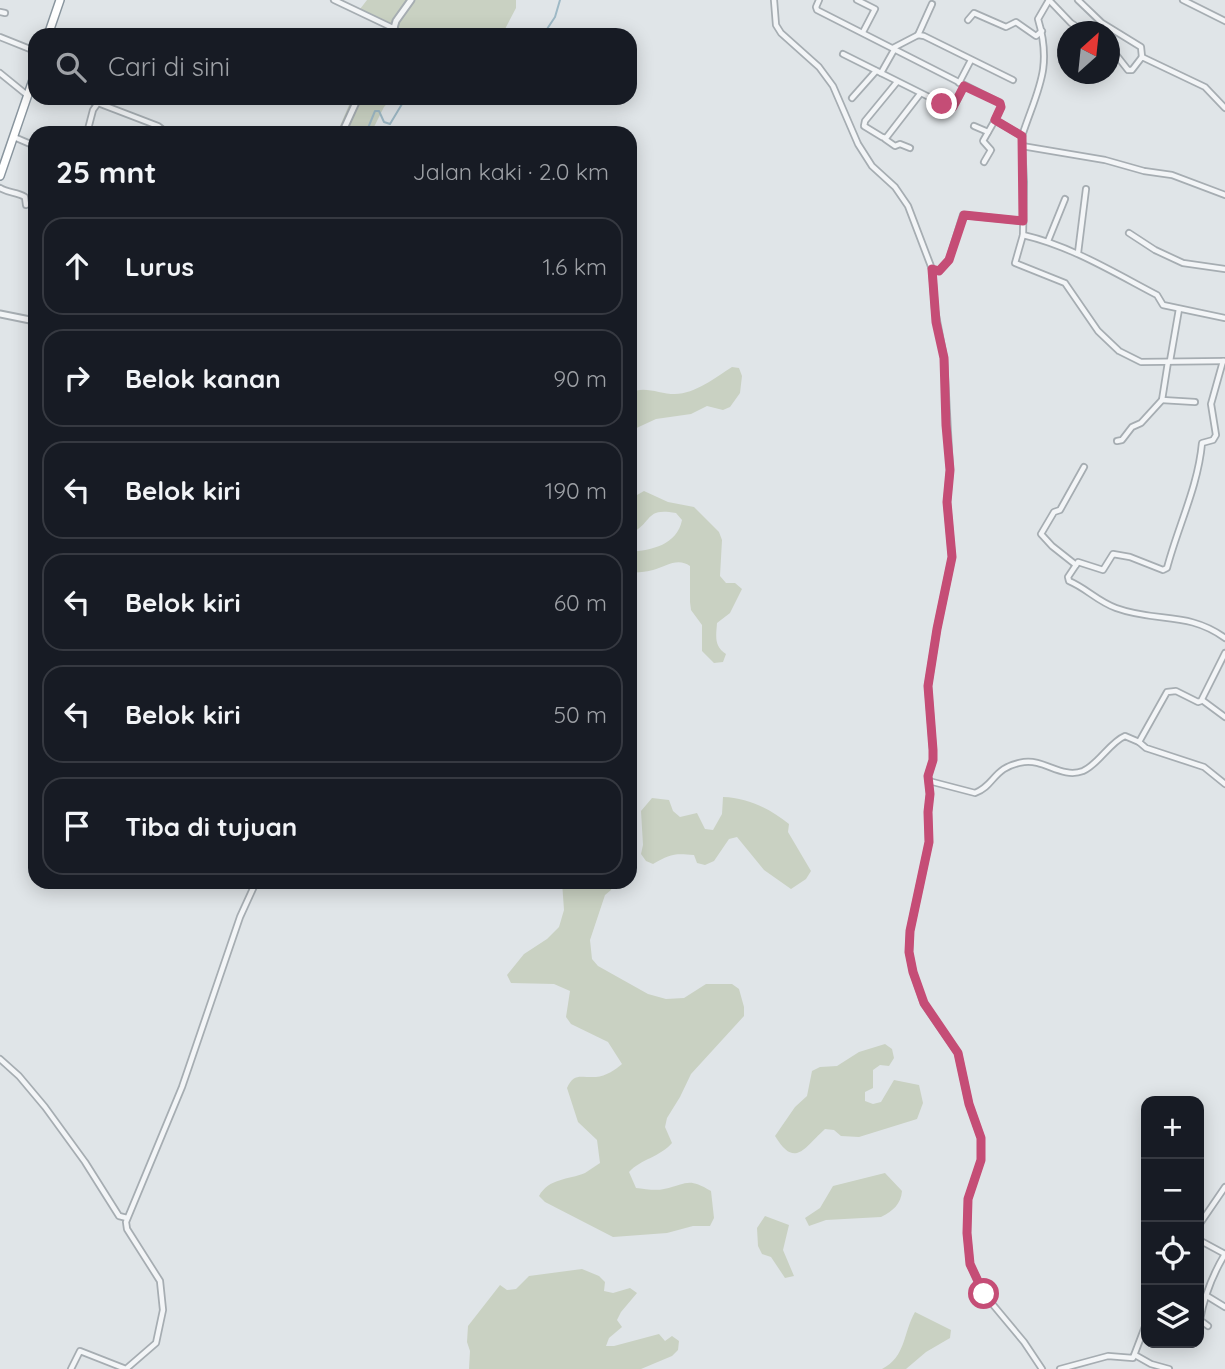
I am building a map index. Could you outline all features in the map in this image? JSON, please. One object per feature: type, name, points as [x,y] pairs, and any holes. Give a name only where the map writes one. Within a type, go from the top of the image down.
[{"type":"highway","points":[[50,28],[60,0]]},
{"type":"highway","points":[[0,176],[28,96]]},
{"type":"street","points":[[334,0],[386,28]]},
{"type":"street","points":[[394,28],[411,0]]},
{"type":"street","points":[[774,0],[776,25],[781,33],[820,67],[833,86],[858,144],[872,166],[895,187],[908,206],[932,269],[936,322],[944,358],[950,470],[947,502],[952,557],[928,686],[933,750],[929,780],[929,842],[910,931],[909,952],[924,1003],[958,1053],[969,1104],[981,1138],[981,1160],[968,1199],[970,1264],[984,1294],[1024,1342],[1042,1369]]},
{"type":"street","points":[[819,0],[817,10],[1000,103],[1001,107],[984,143],[991,150],[984,162]]},
{"type":"street","points":[[857,0],[875,9],[863,32]]},
{"type":"street","points":[[1078,0],[1102,23],[1141,47],[1142,57],[1132,70],[1128,70],[1120,60]]},
{"type":"street","points":[[1183,0],[1225,21]]},
{"type":"street","points":[[1068,21],[1047,1],[1038,19],[1042,31],[1045,68],[1022,136],[1023,235],[1015,258],[1016,265],[1065,283],[1098,331],[1119,351],[1141,362],[1224,361],[1211,404],[1216,435],[1213,440],[1202,443],[1195,486],[1174,538],[1167,568],[1163,570],[1115,554],[1100,570],[1082,562],[1076,565],[1069,581],[1084,587],[1088,594],[1114,607],[1152,618],[1177,617],[1198,622],[1225,638]]},
{"type":"street","points":[[852,99],[878,72],[893,49],[918,34],[932,4]]},
{"type":"street","points":[[968,19],[974,13],[1006,27],[1014,21],[1036,36],[1042,31]]},
{"type":"street","points":[[918,34],[1013,80]]},
{"type":"street","points":[[0,37],[28,48]]},
{"type":"street","points":[[843,54],[951,108],[956,102],[971,60]]},
{"type":"street","points":[[1142,57],[1205,87],[1225,108]]},
{"type":"street","points":[[0,73],[28,96]]},
{"type":"street","points":[[897,82],[864,125],[895,146],[900,144],[910,148]]},
{"type":"street","points":[[884,138],[920,94]]},
{"type":"street","points":[[89,126],[96,105]]},
{"type":"street","points":[[99,105],[156,126]]},
{"type":"street","points":[[345,126],[355,105]]},
{"type":"street","points":[[995,120],[1022,136]]},
{"type":"street","points":[[974,126],[988,132]]},
{"type":"street","points":[[14,137],[28,143]]},
{"type":"street","points":[[1022,146],[1172,175],[1225,195]]},
{"type":"street","points":[[0,188],[22,195],[26,205]]},
{"type":"street","points":[[1077,253],[1086,189]]},
{"type":"street","points":[[1048,241],[1065,199]]},
{"type":"street","points":[[932,269],[939,271],[947,264],[964,215],[1023,221]]},
{"type":"street","points":[[1129,233],[1176,260],[1225,269]]},
{"type":"street","points":[[1023,235],[1048,241],[1077,253],[1157,295],[1162,305],[1225,318]]},
{"type":"street","points":[[1117,441],[1122,440],[1132,427],[1141,423],[1162,400],[1179,309]]},
{"type":"street","points":[[0,314],[28,320]]},
{"type":"street","points":[[1162,400],[1195,402]]},
{"type":"street","points":[[1076,565],[1041,534],[1054,512],[1060,509],[1084,467]]},
{"type":"street","points":[[1202,700],[1225,653]]},
{"type":"street","points":[[1139,742],[1167,692],[1176,691],[1198,702],[1202,700]]},
{"type":"street","points":[[1202,700],[1225,717]]},
{"type":"street","points":[[929,780],[976,793],[1006,766],[1030,761],[1060,772],[1075,773],[1086,769],[1122,737],[1204,767],[1225,785]]},
{"type":"street","points":[[71,1369],[79,1351],[126,1369],[147,1353],[157,1340],[163,1310],[160,1281],[127,1229],[127,1218],[182,1087],[240,917],[253,889]]},
{"type":"street","points":[[0,1059],[30,1088],[85,1162],[119,1216],[127,1218]]},
{"type":"street","points":[[1202,1222],[1225,1187]]},
{"type":"street","points":[[1204,1243],[1225,1254],[1200,1320],[1208,1326]]},
{"type":"street","points":[[1207,1296],[1225,1307]]},
{"type":"street","points":[[1060,1369],[1108,1356],[1131,1359],[1141,1338]]},
{"type":"street","points":[[1135,1355],[1168,1369]]},
{"type":"green space","points":[[367,0],[516,0],[516,8],[506,28],[388,28],[357,13]]},
{"type":"green space","points":[[349,105],[386,105],[374,126],[340,126]]},
{"type":"green space","points":[[732,367],[739,368],[742,376],[740,393],[730,407],[723,410],[707,406],[691,414],[656,419],[637,428],[637,391],[675,394],[705,384]]},
{"type":"green space","points":[[644,491],[668,502],[694,507],[719,532],[722,540],[720,576],[726,583],[735,583],[742,589],[730,613],[717,623],[718,644],[726,654],[723,662],[714,663],[702,651],[702,625],[691,610],[690,566],[676,562],[637,572],[637,551],[655,548],[669,541],[682,520],[676,513],[659,512],[637,530],[637,495]]},
{"type":"green space","points":[[723,797],[758,805],[789,824],[788,832],[811,871],[806,879],[791,889],[764,870],[737,837],[729,839],[714,861],[705,865],[697,863],[694,855],[687,854],[672,855],[653,864],[646,861],[641,854],[641,811],[652,798],[669,800],[673,811],[680,817],[697,813],[705,829],[713,830],[722,814]]},
{"type":"green space","points":[[562,889],[611,889],[605,895],[590,940],[592,959],[598,966],[648,994],[666,999],[684,998],[706,984],[732,984],[739,989],[744,1016],[691,1074],[667,1118],[665,1127],[672,1143],[629,1172],[636,1188],[661,1190],[692,1183],[711,1191],[714,1218],[710,1226],[693,1226],[667,1233],[613,1237],[545,1202],[539,1196],[553,1183],[585,1173],[600,1163],[597,1140],[578,1122],[567,1088],[575,1078],[603,1075],[622,1064],[608,1042],[571,1024],[566,1017],[570,991],[554,984],[511,983],[507,975],[524,954],[547,939],[559,927],[564,910]]},
{"type":"green space","points":[[885,1044],[892,1049],[894,1058],[889,1066],[880,1065],[873,1070],[873,1088],[865,1092],[865,1101],[873,1104],[881,1102],[894,1080],[919,1085],[923,1103],[917,1119],[859,1137],[841,1136],[834,1130],[825,1129],[800,1152],[788,1152],[775,1136],[795,1107],[807,1096],[812,1071],[820,1067],[837,1066],[859,1052]]},
{"type":"green space","points":[[885,1173],[902,1191],[896,1207],[889,1212],[881,1217],[826,1220],[809,1226],[805,1218],[820,1208],[833,1186]]},
{"type":"green space","points":[[765,1216],[789,1225],[783,1250],[794,1276],[785,1278],[771,1257],[762,1254],[758,1246],[757,1228]]},
{"type":"green space","points":[[582,1269],[599,1276],[605,1282],[604,1291],[613,1293],[630,1288],[637,1293],[617,1320],[622,1327],[609,1338],[606,1346],[659,1334],[665,1341],[672,1336],[679,1341],[678,1350],[672,1356],[641,1369],[469,1369],[468,1326],[500,1285],[507,1290],[516,1289],[529,1276]]},
{"type":"green space","points":[[915,1312],[951,1330],[950,1338],[926,1352],[906,1369],[882,1369],[896,1358]]},
{"type":"waterway","points":[[548,28],[555,17],[560,0]]},
{"type":"waterway","points":[[369,126],[375,111],[379,111],[384,122],[390,124],[401,105]]},
{"type":"route","points":[[942,104],[953,107],[964,86],[1000,103],[995,120],[1022,136],[1024,182],[1023,221],[964,215],[947,264],[939,271],[932,269],[936,322],[944,358],[950,470],[947,502],[952,557],[928,686],[933,750],[928,776],[929,842],[915,902],[909,952],[920,996],[958,1053],[969,1104],[981,1138],[981,1160],[968,1199],[967,1233],[970,1264],[984,1294]]}]
